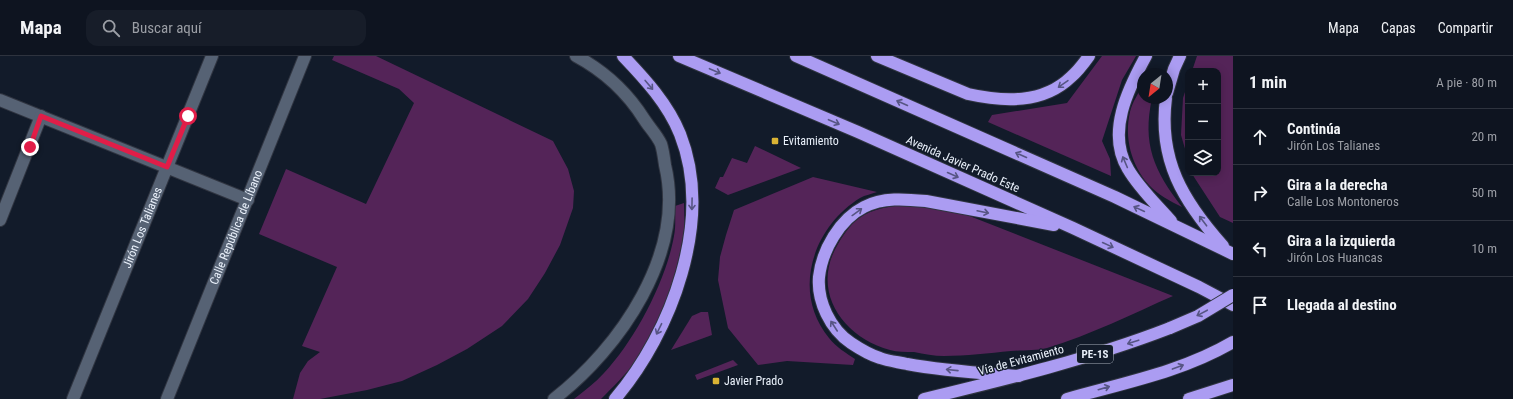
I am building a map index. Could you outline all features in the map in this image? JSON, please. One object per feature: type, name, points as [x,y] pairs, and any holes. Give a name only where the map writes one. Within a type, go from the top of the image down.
[{"type":"highway","points":[[615,399],[633,376],[647,353],[661,327],[673,298],[687,249],[693,200],[689,166],[679,133],[654,90],[623,56]]},
{"type":"highway","name":"Avenida Javier Prado Este","points":[[679,56],[858,132],[1073,228],[1199,287],[1233,305]]},
{"type":"highway","points":[[796,56],[1059,172],[1231,252]]},
{"type":"highway","points":[[877,56],[968,94],[1011,100],[1038,96],[1055,89],[1071,78],[1089,56]]},
{"type":"highway","points":[[1146,56],[1129,90],[1122,112],[1119,137],[1120,152],[1128,169],[1175,225]]},
{"type":"highway","points":[[1173,72],[1180,56]]},
{"type":"highway","points":[[1165,104],[1164,112],[1166,150],[1175,175],[1200,217],[1231,252]]},
{"type":"highway","points":[[1019,376],[911,365],[881,359],[854,345],[840,334],[834,326],[822,302],[819,277],[826,251],[837,231],[857,211],[876,202],[894,199],[926,201],[1073,228]]},
{"type":"highway","name":"Vía de Evitamiento","points":[[924,399],[1019,376],[1137,341],[1198,316],[1233,296]]},
{"type":"highway","points":[[1067,399],[1172,370],[1212,354],[1233,342]]},
{"type":"highway","points":[[1189,399],[1233,385]]},
{"type":"street","name":"Jirón Los Talianes","points":[[73,399],[212,56]]},
{"type":"street","name":"Calle República de Líbano","points":[[167,399],[305,56]]},
{"type":"street","points":[[554,399],[569,387],[602,354],[623,328],[635,310],[654,270],[666,233],[670,212],[670,189],[661,144],[637,108],[614,82],[576,56]]},
{"type":"street","points":[[0,100],[248,200]]},
{"type":"street","points":[[0,220],[41,116]]},
{"type":"shaded area","points":[[334,56],[376,56],[553,141],[568,169],[574,191],[573,208],[560,245],[545,273],[528,299],[502,326],[467,349],[402,381],[367,390],[320,399],[293,399],[300,373],[308,361],[320,352],[302,346],[337,267],[259,234],[286,169],[366,204],[414,103],[399,89],[332,60]]},
{"type":"shaded area","points":[[1102,56],[1136,56],[1122,80],[1102,141],[1110,159],[1111,176],[988,122],[992,115],[1067,103]]},
{"type":"shaded area","points":[[1197,56],[1233,56],[1233,223],[1220,217],[1194,176],[1221,176],[1221,68],[1193,68]]},
{"type":"shaded area","points":[[1185,92],[1185,149],[1181,135],[1183,98]]},
{"type":"shaded area","points":[[1137,95],[1137,104],[1151,104],[1149,129],[1153,156],[1164,181],[1182,207],[1160,195],[1153,189],[1143,177],[1133,160],[1130,150],[1128,121]]},
{"type":"shaded area","points":[[755,146],[801,168],[728,195],[715,188],[720,177],[723,177],[732,158],[747,163]]},
{"type":"shaded area","points":[[813,177],[877,192],[860,198],[844,210],[830,226],[820,243],[813,262],[810,281],[811,301],[817,320],[829,338],[841,350],[855,359],[853,365],[787,361],[758,365],[728,328],[718,280],[720,257],[726,235],[734,210]]},
{"type":"shaded area","points":[[684,203],[684,230],[673,281],[661,315],[645,347],[632,366],[601,399],[574,399],[604,373],[616,359],[638,327],[657,290],[670,253],[675,232],[675,206]]},
{"type":"shaded area","points":[[911,204],[967,215],[1173,296],[1095,331],[1043,349],[944,356],[890,350],[873,344],[845,323],[829,294],[828,278],[830,261],[846,231],[852,224],[864,215],[887,207]]},
{"type":"shaded area","points":[[701,312],[708,312],[712,335],[671,350],[692,316]]},
{"type":"shaded area","points":[[733,360],[738,365],[697,380],[695,375]]},
{"type":"place","name":"Evitamiento","points":[[775,141]]},
{"type":"place","name":"Javier Prado","points":[[716,381]]},
{"type":"route","points":[[30,147],[41,116],[167,167],[188,116]]}]
